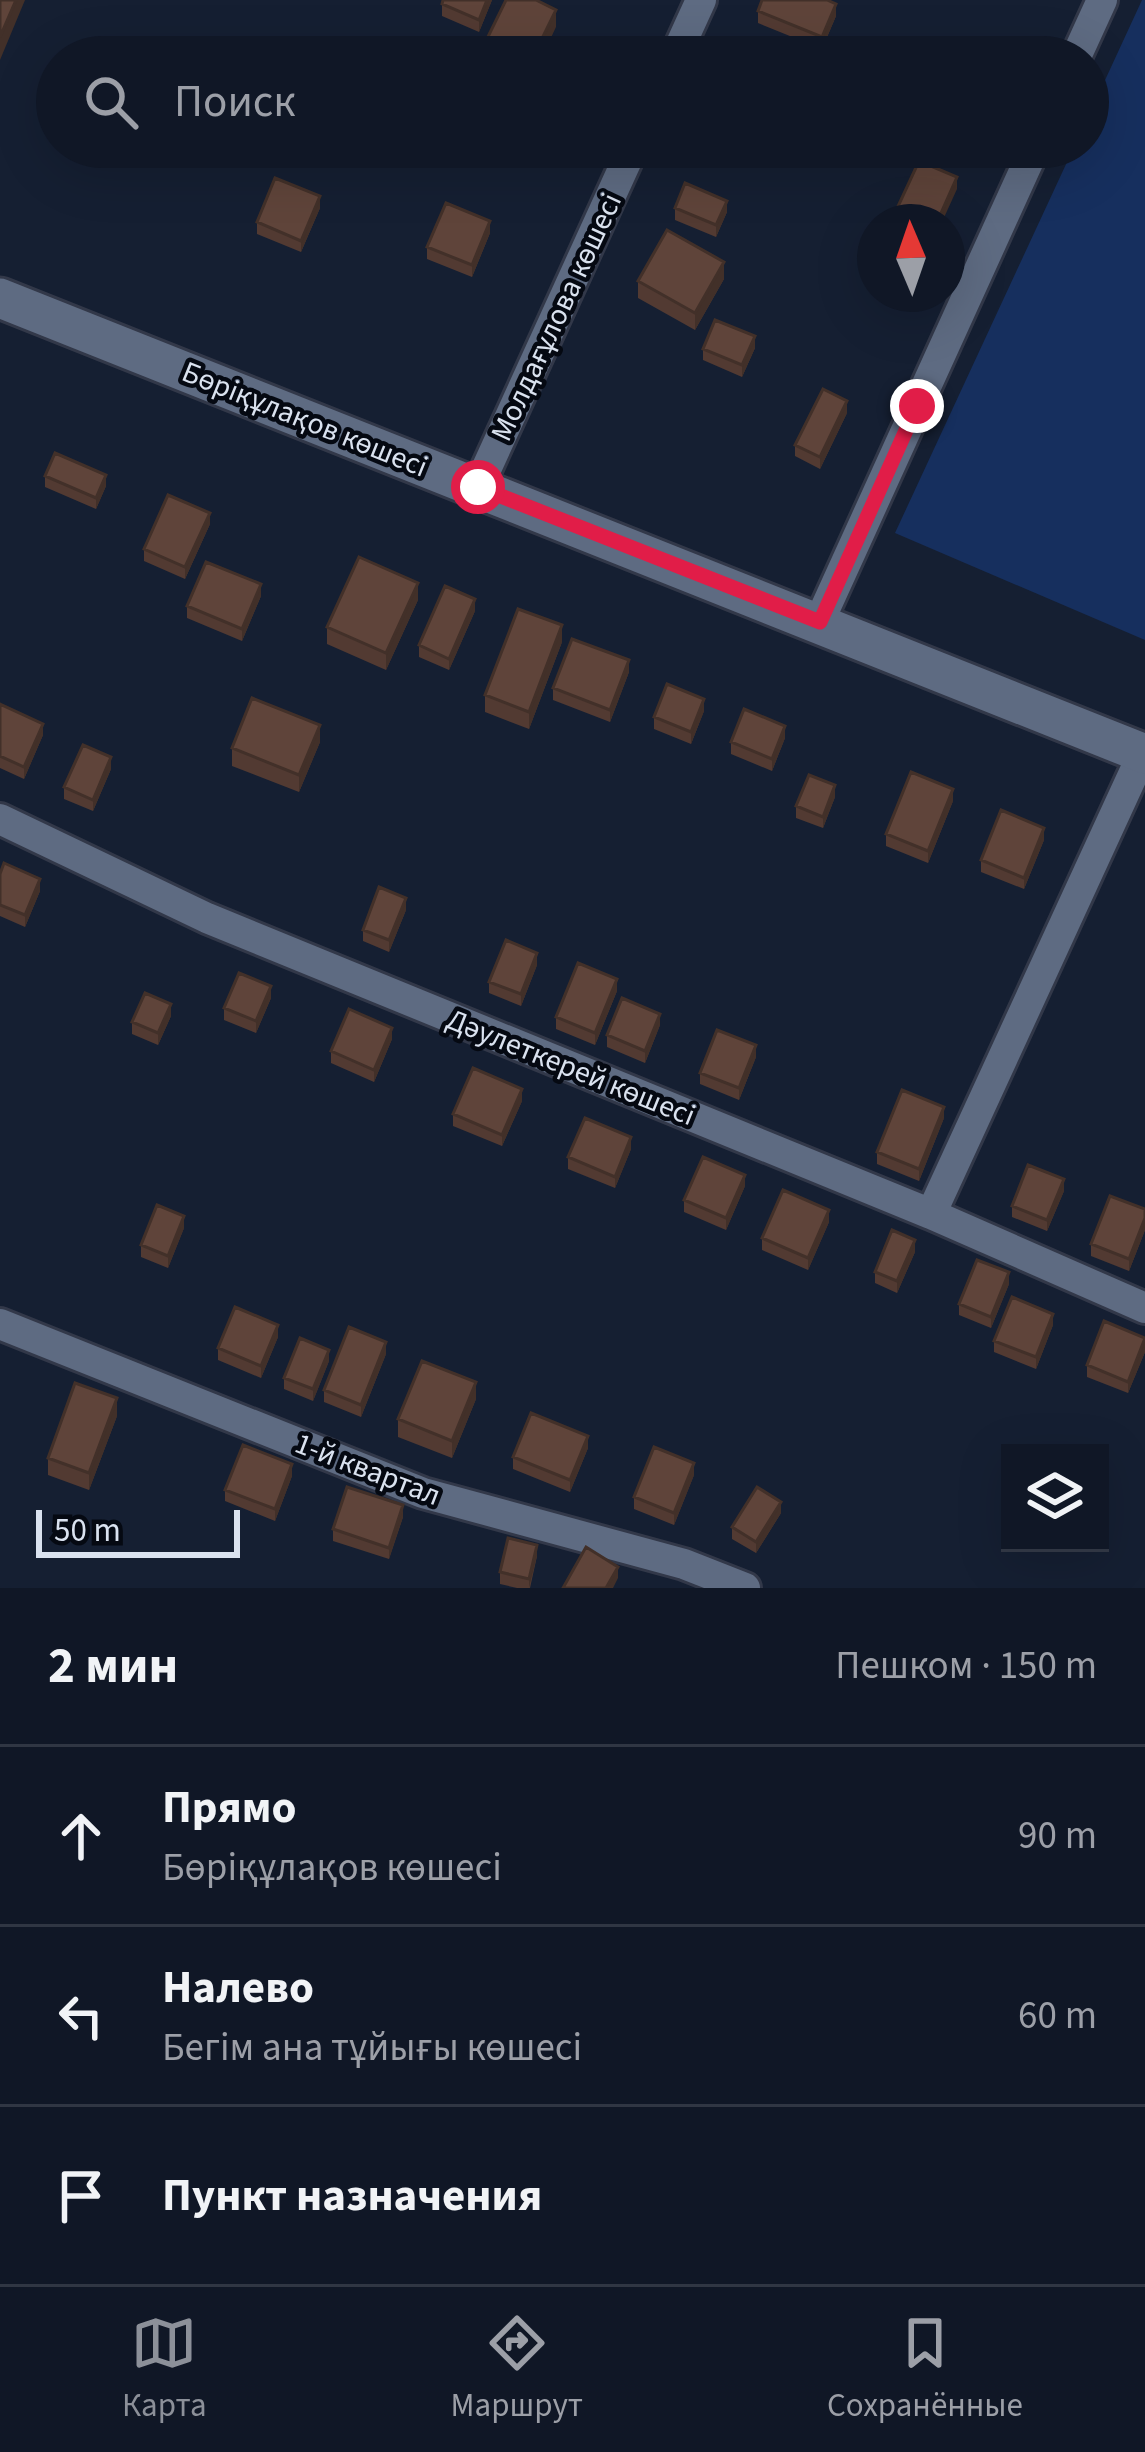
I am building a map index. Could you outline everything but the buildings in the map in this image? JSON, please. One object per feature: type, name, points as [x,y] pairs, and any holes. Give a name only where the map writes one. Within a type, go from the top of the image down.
[{"type":"street","points":[[1086,36],[1102,0]]},
{"type":"street","points":[[681,36],[692,3]]},
{"type":"street","name":"Молдағұлова көшесі","points":[[478,487],[623,168]]},
{"type":"street","points":[[820,622],[1025,168]]},
{"type":"street","name":"Бөріқұлақов көшесі","points":[[0,298],[1144,753]]},
{"type":"street","points":[[931,1214],[1144,753]]},
{"type":"street","name":"Дәулеткерей көшесі","points":[[0,819],[208,918],[931,1214],[1145,1308]]},
{"type":"street","name":"1-й квартал","points":[[0,1324],[423,1493],[684,1564],[745,1588]]},
{"type":"shaded area","points":[[1145,0],[1145,640],[895,533],[1064,168],[1109,168],[1109,72]]},
{"type":"route","points":[[478,487],[820,622],[917,406]]}]
